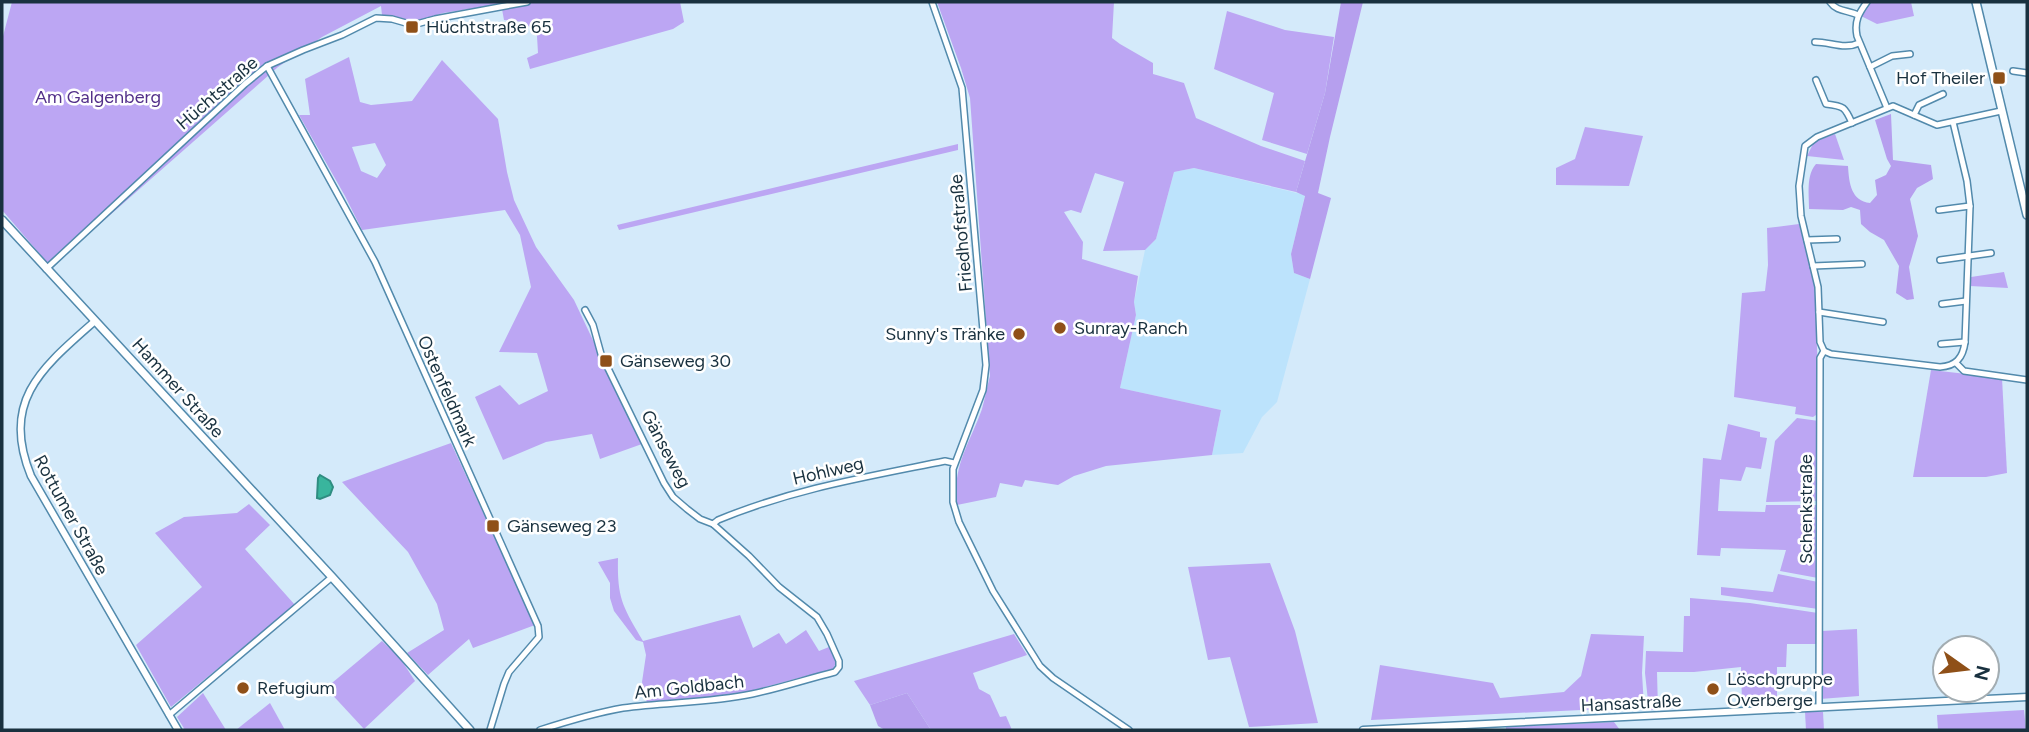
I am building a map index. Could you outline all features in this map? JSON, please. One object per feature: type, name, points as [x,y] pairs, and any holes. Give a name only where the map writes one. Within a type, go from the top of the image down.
[{"type":"main road","points":[[1976,2],[2027,215]]},
{"type":"main road","name":"Hammer Straße","points":[[2,220],[470,730]]},
{"type":"street","name":"Hüchtstraße","points":[[46,270],[267,66],[376,18],[413,25],[527,2]]},
{"type":"street","name":"Friedhofstraße","points":[[932,2],[961,88],[986,365],[983,390],[954,463],[952,493],[959,522],[993,592],[1034,658],[1053,678],[1129,730]]},
{"type":"street","points":[[1830,2],[1840,10],[1858,15]]},
{"type":"street","points":[[1867,2],[1858,15],[1856,31],[1886,108]]},
{"type":"street","points":[[1815,42],[1828,42],[1844,48],[1859,43]]},
{"type":"street","points":[[1870,67],[1892,56],[1909,54]]},
{"type":"street","name":"Ostenfeldmark","points":[[267,66],[375,262],[538,626],[538,637],[509,672],[490,730]]},
{"type":"street","points":[[2013,71],[2027,73]]},
{"type":"street","points":[[1816,80],[1826,104],[1841,106],[1852,123],[1893,106],[1937,125],[2001,111]]},
{"type":"street","points":[[1914,115],[1919,105],[1943,94]]},
{"type":"street","points":[[1824,351],[1940,367],[1956,363],[1961,356],[1965,342],[1970,206],[1954,122]]},
{"type":"street","name":"Schenkstraße","points":[[1819,707],[1820,358],[1824,351],[1820,342],[1818,287],[1801,216],[1799,186],[1805,146],[1817,137],[1852,123]]},
{"type":"street","points":[[1939,210],[1970,206]]},
{"type":"street","points":[[1807,240],[1838,239]]},
{"type":"street","points":[[1940,260],[1991,253]]},
{"type":"street","points":[[1813,266],[1861,264]]},
{"type":"street","points":[[1942,304],[1966,301]]},
{"type":"street","name":"Gänseweg","points":[[585,310],[593,325],[601,354],[673,497],[700,519],[713,524],[779,587],[817,617],[839,661],[839,667]]},
{"type":"street","points":[[1819,312],[1883,322]]},
{"type":"street","name":"Rottumer Straße","points":[[95,321],[47,364],[27,390],[19,417],[18,443],[31,477],[178,730]]},
{"type":"street","points":[[1941,344],[1965,342]]},
{"type":"street","points":[[1956,363],[1964,371],[2027,380]]},
{"type":"street","name":"Hohlweg","points":[[713,524],[753,506],[793,493],[945,461],[954,463]]},
{"type":"street","points":[[169,715],[332,577]]},
{"type":"street","name":"Am Goldbach","points":[[540,730],[601,712],[751,694],[835,672],[839,667]]},
{"type":"street","name":"Hansastraße","points":[[1363,730],[2027,697]]},
{"type":"shaded area","points":[[1341,2],[1363,2],[1318,193],[1331,198],[1310,279],[1294,273],[1291,254],[1305,196],[1296,192],[1325,93]]},
{"type":"shaded area","points":[[1891,114],[1893,160],[1931,165],[1933,179],[1917,188],[1910,199],[1918,236],[1909,267],[1914,299],[1907,300],[1896,293],[1899,266],[1884,240],[1861,224],[1860,210],[1851,207],[1843,210],[1809,209],[1809,179],[1816,164],[1848,166],[1850,185],[1859,199],[1870,203],[1877,195],[1875,180],[1886,175],[1891,166],[1875,120]]},
{"type":"shaded area","points":[[1194,168],[1305,195],[1291,254],[1294,273],[1310,279],[1277,402],[1262,417],[1243,453],[1212,455],[1221,410],[1120,388],[1136,315],[1134,302],[1145,250],[1156,239],[1174,172]]},
{"type":"shaded area","points":[[320,475],[330,481],[333,487],[330,495],[320,499],[317,498]]},
{"type":"shaded area","points":[[907,693],[931,730],[885,730],[878,726],[870,705]]},
{"type":"green space","name":"Am Galgenberg","points":[[12,2],[513,2],[443,13],[413,22],[382,15],[381,6],[322,37],[278,67],[51,267],[2,210],[2,40]]},
{"type":"green space","points":[[536,2],[680,2],[684,22],[673,29],[530,69],[527,58],[538,53],[537,36],[525,22],[504,20],[502,9]]},
{"type":"green space","points":[[937,2],[1114,2],[1112,38],[1153,63],[1153,74],[1184,83],[1196,118],[1261,146],[1305,161],[1296,192],[1194,168],[1174,172],[1156,239],[1145,250],[1103,251],[1124,182],[1095,173],[1081,213],[1071,210],[1064,212],[1083,242],[1082,259],[1138,276],[1134,302],[1136,315],[1120,388],[1221,410],[1212,455],[1106,466],[1074,476],[1058,485],[1025,480],[1022,487],[1000,483],[996,497],[957,505],[960,466],[982,409],[990,376],[970,98]]},
{"type":"green space","points":[[1871,2],[1911,2],[1914,16],[1877,24],[1861,16]]},
{"type":"green space","points":[[1227,11],[1285,30],[1334,37],[1325,93],[1307,154],[1262,140],[1274,93],[1214,69]]},
{"type":"green space","points":[[349,57],[360,102],[371,105],[412,101],[442,60],[498,119],[514,200],[536,247],[574,300],[642,444],[600,459],[592,434],[546,442],[503,460],[475,397],[500,385],[519,405],[548,391],[537,353],[499,352],[531,287],[520,235],[505,210],[362,230],[299,115],[310,115],[305,79]],"holes":[[[375,143],[386,165],[377,178],[361,171],[352,147]]]},
{"type":"green space","points":[[1585,127],[1643,136],[1629,186],[1556,185],[1556,168],[1575,159]]},
{"type":"green space","points":[[1835,134],[1844,160],[1807,156],[1814,142]]},
{"type":"green space","points":[[958,144],[958,150],[619,230],[617,225]]},
{"type":"green space","points":[[1799,224],[1815,284],[1819,413],[1813,417],[1795,414],[1796,407],[1734,397],[1742,293],[1765,291],[1768,265],[1767,228]]},
{"type":"green space","points":[[2004,272],[2008,288],[1970,286],[1971,277]]},
{"type":"green space","points":[[1931,370],[2002,378],[2007,473],[1986,477],[1913,477]]},
{"type":"green space","points":[[1797,418],[1819,421],[1819,501],[1766,502],[1775,441]]},
{"type":"green space","points":[[1728,424],[1760,432],[1760,437],[1767,438],[1761,469],[1746,467],[1741,481],[1720,479],[1718,511],[1765,512],[1766,505],[1818,505],[1818,578],[1780,571],[1786,550],[1721,548],[1720,556],[1697,555],[1703,458],[1721,460]]},
{"type":"green space","points":[[451,443],[535,625],[473,648],[469,639],[428,675],[407,653],[444,630],[437,604],[408,552],[342,482]]},
{"type":"green space","points":[[249,504],[270,525],[245,549],[295,605],[171,707],[136,645],[202,587],[155,533],[184,517],[237,513]]},
{"type":"green space","points":[[618,558],[620,593],[643,641],[740,615],[753,648],[779,633],[786,644],[806,630],[819,651],[829,647],[836,663],[833,669],[735,695],[691,702],[647,703],[642,682],[646,655],[643,642],[636,640],[614,611],[610,598],[610,583],[598,562]]},
{"type":"green space","points":[[1270,563],[1295,631],[1318,723],[1249,727],[1230,657],[1208,660],[1188,567]]},
{"type":"green space","points":[[1778,574],[1818,582],[1818,609],[1721,595],[1721,587],[1773,592]]},
{"type":"green space","points":[[1690,598],[1818,613],[1817,644],[1787,644],[1786,667],[1777,667],[1777,701],[1742,703],[1741,667],[1694,672],[1657,672],[1658,710],[1649,710],[1645,673],[1646,651],[1683,652],[1684,616],[1690,616]]},
{"type":"green space","points":[[1857,629],[1859,696],[1820,699],[1822,631]]},
{"type":"green space","points":[[1014,634],[1027,655],[973,673],[979,689],[990,695],[1000,717],[1006,716],[1012,730],[931,730],[907,693],[870,705],[854,681]]},
{"type":"green space","points":[[1591,634],[1644,636],[1644,707],[1371,720],[1380,665],[1493,683],[1500,698],[1564,692],[1581,676]]},
{"type":"green space","points":[[382,641],[400,658],[415,681],[364,729],[326,688]]},
{"type":"green space","points":[[203,693],[226,730],[185,730],[177,717]]},
{"type":"green space","points":[[270,703],[285,730],[236,730]]},
{"type":"green space","points":[[2024,710],[2026,730],[1938,730],[1937,715]]},
{"type":"green space","points":[[1805,712],[1823,712],[1824,730],[1806,730]]},
{"type":"green space","points":[[1614,722],[1620,730],[1506,730],[1506,727]]},
{"type":"place","name":"Hüchtstraße 65","points":[[412,27]]},
{"type":"place","name":"Hof Theiler","points":[[1999,78]]},
{"type":"place","name":"Sunray-Ranch","points":[[1060,328]]},
{"type":"place","name":"Sunny's Tränke","points":[[1019,334]]},
{"type":"place","name":"Gänseweg 30","points":[[606,361]]},
{"type":"place","name":"Gänseweg 23","points":[[493,526]]},
{"type":"place","name":"Refugium","points":[[243,688]]},
{"type":"place","name":"Löschgruppe Overberge","points":[[1713,689]]}]
